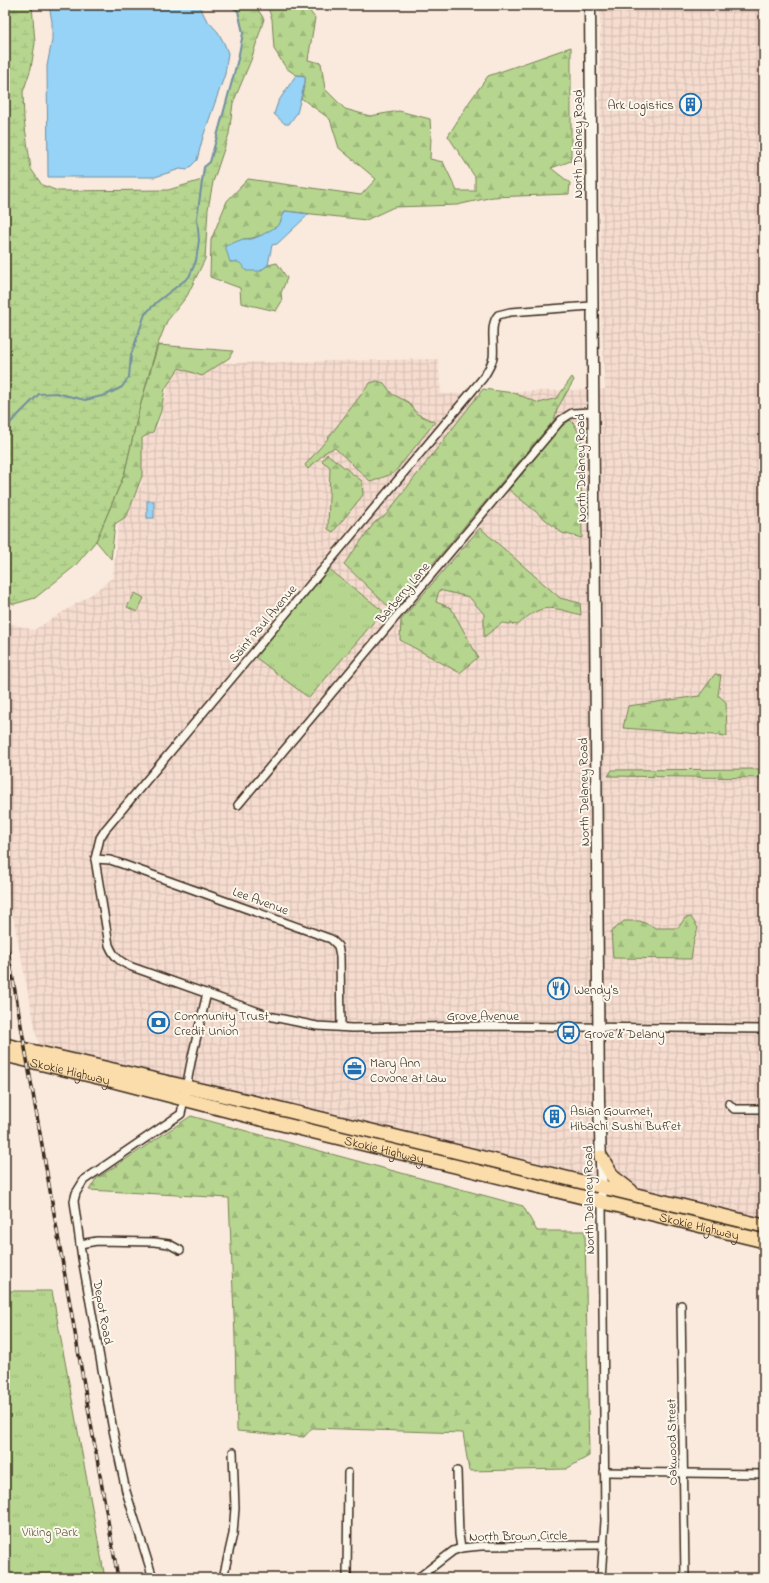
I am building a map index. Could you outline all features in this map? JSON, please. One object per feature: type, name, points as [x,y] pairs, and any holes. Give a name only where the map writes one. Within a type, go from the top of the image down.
[{"type":"highway","name":"Skokie Highway","points":[[5,1045],[602,1202],[764,1241]]},
{"type":"highway","name":"Skokie Highway","points":[[5,1055],[185,1093],[601,1186],[764,1226]]},
{"type":"highway","points":[[601,1156],[613,1177],[638,1195]]},
{"type":"street","name":"North Delaney Road","points":[[590,5],[592,412],[602,1202],[604,1472],[604,1545],[602,1578]]},
{"type":"street","name":"Saint Paul Avenue","points":[[207,993],[132,966],[116,958],[109,945],[95,859],[100,838],[116,816],[483,378],[492,363],[494,349],[493,323],[498,315],[510,312],[591,306]]},
{"type":"street","name":"Barberry Lane","points":[[238,805],[561,420],[572,413],[592,412]]},
{"type":"street","name":"Lee Avenue","points":[[95,859],[110,860],[134,868],[331,939],[338,946],[340,956],[341,1027]]},
{"type":"street","name":"Grove Avenue","points":[[207,993],[286,1020],[317,1026],[764,1029]]},
{"type":"street","name":"Depot Road","points":[[153,1578],[126,1491],[112,1430],[74,1207],[76,1193],[84,1180],[181,1114],[207,993]]},
{"type":"street","points":[[729,1104],[734,1109],[764,1109]]},
{"type":"street","points":[[80,1244],[97,1241],[154,1242],[169,1244],[180,1250]]},
{"type":"street","name":"Oakwood Street","points":[[681,1305],[685,1578]]},
{"type":"street","points":[[223,1578],[233,1534],[235,1508],[233,1452]]},
{"type":"street","points":[[457,1471],[459,1536],[461,1548]]},
{"type":"street","points":[[604,1472],[764,1474]]},
{"type":"street","points":[[347,1578],[348,1473]]},
{"type":"street","name":"North Brown Circle","points":[[418,1578],[453,1551],[461,1548],[481,1546],[604,1545]]},
{"type":"shaded area","points":[[600,5],[764,5],[764,1226],[39,1047],[10,902],[5,864],[5,622],[34,630],[92,594],[113,577],[118,526],[142,483],[139,443],[158,426],[174,364],[438,359],[441,394],[605,389],[601,318]]},
{"type":"green space","points":[[5,5],[32,5],[35,43],[31,68],[23,92],[24,120],[31,169],[42,185],[58,191],[168,190],[202,180],[204,167],[210,162],[238,59],[243,33],[238,11],[229,5],[255,5],[264,19],[251,60],[233,103],[229,134],[213,182],[208,209],[205,259],[187,296],[167,321],[156,349],[139,410],[124,475],[96,541],[75,566],[35,598],[14,604],[5,600]]},
{"type":"green space","points":[[267,5],[308,5],[308,9],[315,18],[308,60],[321,63],[325,89],[345,109],[370,116],[399,111],[430,119],[430,159],[443,162],[457,191],[475,191],[475,177],[448,136],[488,76],[571,47],[571,161],[551,168],[570,183],[569,194],[493,197],[457,205],[394,207],[366,220],[285,211],[280,224],[272,231],[257,237],[243,239],[230,262],[238,261],[260,271],[268,265],[277,263],[287,278],[281,293],[282,301],[276,311],[241,303],[240,288],[210,277],[211,240],[227,201],[248,179],[361,195],[376,179],[339,148],[330,119],[301,98],[305,76],[296,75],[286,68],[274,49],[272,19]]},
{"type":"green space","points":[[158,345],[233,351],[229,358],[202,376],[179,368],[165,389],[161,411],[153,432],[142,438],[142,476],[127,516],[115,524],[111,559],[96,541],[124,475],[139,410]]},
{"type":"green space","points":[[572,377],[574,380],[557,409],[554,420],[393,611],[344,564],[375,522],[385,516],[483,389],[514,393],[539,403],[557,398]]},
{"type":"green space","points":[[377,381],[384,383],[392,394],[408,402],[417,414],[435,422],[394,473],[371,482],[335,448],[327,451],[308,469],[305,465],[325,442],[370,383]]},
{"type":"green space","points":[[570,420],[575,425],[581,438],[582,538],[562,533],[508,489],[557,430]]},
{"type":"green space","points":[[327,454],[362,481],[363,495],[333,532],[328,529],[330,467],[322,461]]},
{"type":"green space","points":[[480,528],[560,598],[580,603],[581,615],[547,608],[534,613],[518,625],[502,623],[484,637],[484,614],[469,597],[439,590],[436,602],[451,608],[478,657],[460,673],[400,640],[401,620]]},
{"type":"green space","points":[[329,569],[383,611],[309,698],[255,657]]},
{"type":"green space","points":[[135,593],[144,598],[137,612],[127,607]]},
{"type":"green space","points":[[715,674],[721,675],[718,695],[726,702],[727,736],[623,728],[628,706],[699,696]]},
{"type":"green space","points":[[764,769],[764,778],[608,776],[612,770]]},
{"type":"green space","points":[[691,917],[698,928],[694,939],[691,959],[613,958],[611,932],[624,921],[640,921],[656,928],[678,928],[685,918]]},
{"type":"green space","points":[[191,1116],[523,1206],[537,1231],[585,1231],[589,1456],[566,1469],[469,1471],[463,1433],[312,1428],[304,1437],[237,1431],[229,1198],[89,1190],[96,1179]]},
{"type":"green space","name":"Viking Park","points":[[5,1291],[52,1291],[105,1578],[5,1578]]},
{"type":"water","points":[[49,5],[199,5],[206,19],[218,32],[228,53],[225,74],[203,137],[197,160],[187,170],[180,169],[155,177],[48,177],[47,66],[52,40],[52,22]]},
{"type":"water","points":[[296,75],[305,76],[305,82],[297,113],[289,124],[285,124],[274,114],[278,102]]},
{"type":"water","points":[[285,211],[309,214],[277,244],[272,245],[268,265],[260,271],[246,271],[240,263],[230,262],[225,246],[243,239],[252,239],[262,235],[279,225]]},
{"type":"water","points":[[147,501],[154,501],[154,518],[147,518]]},
{"type":"waterway","points":[[5,434],[10,423],[39,394],[56,393],[85,400],[106,395],[122,387],[129,377],[131,355],[145,314],[158,301],[189,277],[196,261],[199,240],[197,218],[204,167],[210,162],[238,59],[243,33],[238,11],[229,5]]},
{"type":"railway","points":[[5,934],[118,1578]]},
{"type":"place","name":"Ark Logistics","points":[[690,104]]},
{"type":"place","name":"Wendy's","points":[[558,989]]},
{"type":"place","name":"Community Trust Credit Union","points":[[158,1022]]},
{"type":"place","name":"Grove & Delany","points":[[569,1033]]},
{"type":"place","name":"Mary Ann Covone at Law","points":[[354,1069]]},
{"type":"place","name":"Asian Gourmet, Hibachi Sushi Buffet","points":[[554,1117]]}]
